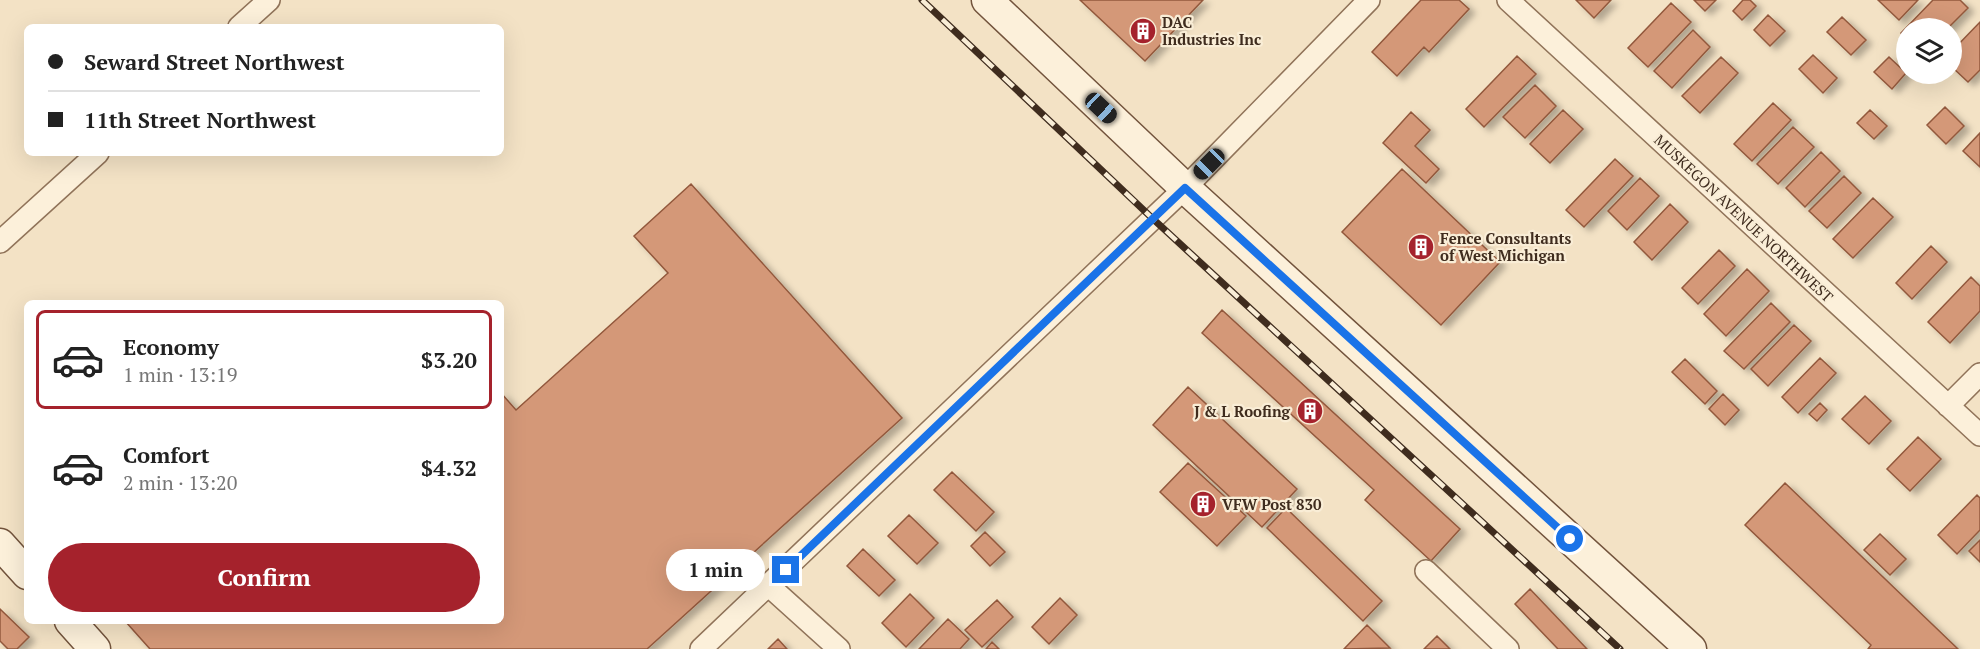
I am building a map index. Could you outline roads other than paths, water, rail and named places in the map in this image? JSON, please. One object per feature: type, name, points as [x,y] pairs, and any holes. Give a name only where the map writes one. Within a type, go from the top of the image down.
[{"type":"street","points":[[241,24],[269,0]]},
{"type":"street","points":[[987,0],[1185,188],[1691,649]]},
{"type":"street","points":[[701,649],[1185,188],[1369,0]]},
{"type":"street","name":"MUSKEGON AVENUE NORTHWEST","points":[[1508,0],[1980,435]]},
{"type":"street","points":[[0,242],[95,156]]},
{"type":"street","points":[[1948,406],[1980,374]]},
{"type":"street","points":[[0,544],[24,571]]},
{"type":"street","points":[[1426,571],[1508,649]]},
{"type":"street","points":[[769,586],[839,649]]},
{"type":"street","points":[[72,624],[90,647]]},
{"type":"railway","points":[[922,0],[1152,218],[1620,649]]},
{"type":"place","name":"DAC Industries Inc","points":[[1143,31]]},
{"type":"place","name":"Fence Consultants of West Michigan","points":[[1421,247]]},
{"type":"place","name":"J & L Roofing","points":[[1310,411]]},
{"type":"place","name":"VFW Post 830","points":[[1203,504]]}]
